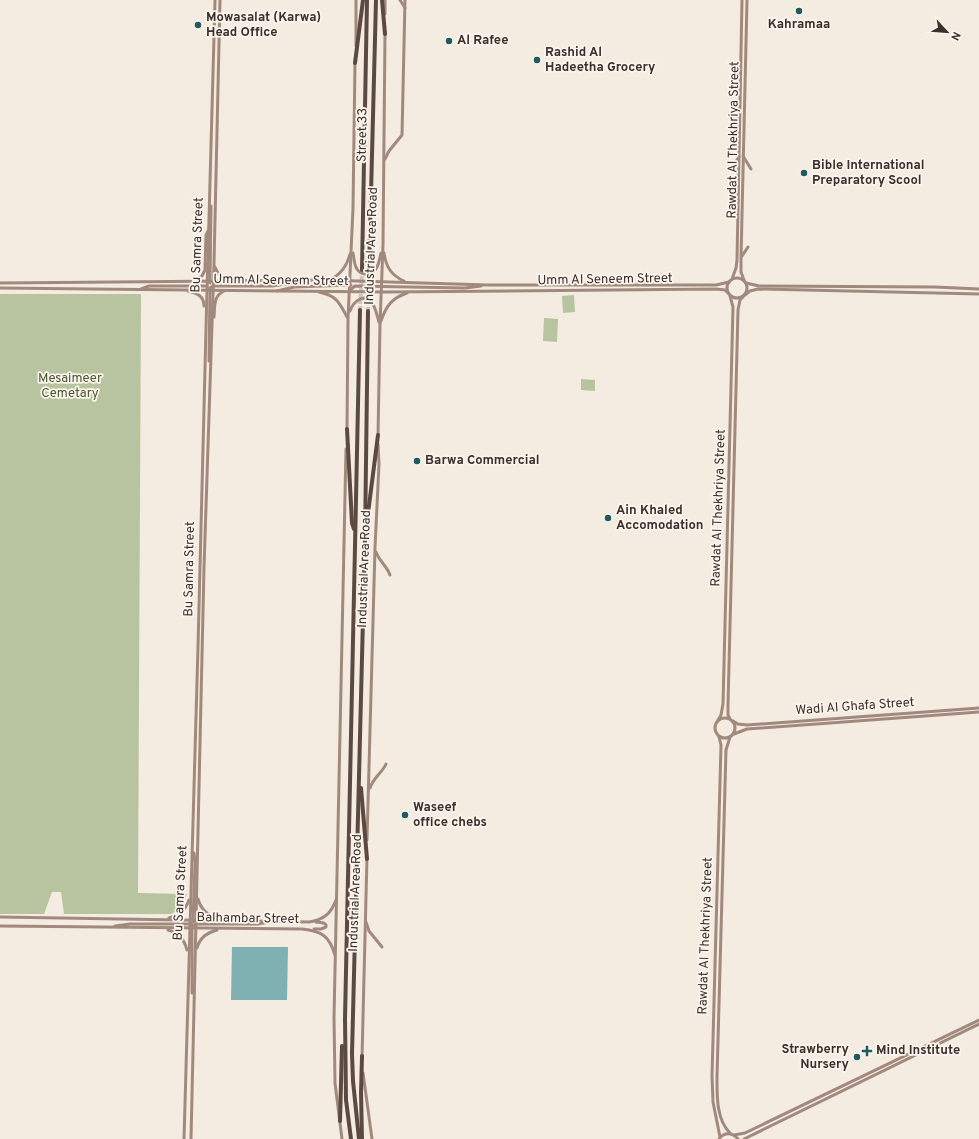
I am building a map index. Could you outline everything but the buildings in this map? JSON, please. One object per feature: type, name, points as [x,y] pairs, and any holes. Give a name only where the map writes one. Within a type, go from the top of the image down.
[{"type":"highway","points":[[355,63],[363,0]]},
{"type":"highway","name":"Street 33","points":[[362,270],[367,0]]},
{"type":"highway","name":"Street 33","points":[[369,270],[376,0]]},
{"type":"highway","points":[[382,0],[385,34]]},
{"type":"highway","name":"Industrial Area Road","points":[[351,1139],[346,1100],[345,1019],[360,310]]},
{"type":"highway","name":"Industrial Area Road","points":[[361,1139],[353,1082],[352,1054],[365,539],[368,311]]},
{"type":"highway","points":[[347,429],[352,523],[355,532]]},
{"type":"highway","points":[[365,539],[378,435]]},
{"type":"highway","points":[[359,774],[367,859]]},
{"type":"highway","points":[[340,1121],[341,1061],[345,1019]]},
{"type":"highway","points":[[361,1139],[362,1056]]},
{"type":"street","name":"Bu Samra Street","points":[[191,1139],[195,957],[190,897],[193,843],[205,338],[210,286],[214,264],[220,0]]},
{"type":"street","points":[[355,63],[356,0]]},
{"type":"street","name":"Industrial Area Road","points":[[372,1139],[362,1056],[375,548],[379,470],[378,435],[380,292],[383,246],[385,0]]},
{"type":"street","points":[[400,0],[405,10]]},
{"type":"street","points":[[384,163],[389,151],[402,135],[405,0]]},
{"type":"street","name":"Rawdat Al Thekhriya Street","points":[[732,279],[736,268],[742,0]]},
{"type":"street","name":"Rawdat Al Thekhriya Street","points":[[744,280],[741,272],[741,258],[747,0]]},
{"type":"street","name":"Bu Samra Street","points":[[184,1139],[188,954],[197,893],[211,345],[208,230],[215,1]]},
{"type":"street","points":[[739,21],[742,26]]},
{"type":"street","points":[[746,36],[750,40]]},
{"type":"street","name":"Street 33","points":[[348,319],[352,247],[355,63]]},
{"type":"street","points":[[746,80],[749,75]]},
{"type":"street","points":[[743,156],[750,168]]},
{"type":"street","points":[[732,167],[739,157]]},
{"type":"street","points":[[731,190],[738,200]]},
{"type":"street","points":[[210,202],[208,358],[210,365]]},
{"type":"street","points":[[192,282],[202,276],[205,270],[206,236],[208,230]]},
{"type":"street","points":[[352,247],[356,268],[361,273],[367,274],[373,273],[378,268],[383,246]]},
{"type":"street","points":[[383,246],[389,270],[396,278],[406,283]]},
{"type":"street","points":[[325,280],[332,278],[341,272],[352,247]]},
{"type":"street","points":[[741,258],[748,247]]},
{"type":"street","points":[[214,264],[219,274],[224,279],[253,281]]},
{"type":"street","points":[[744,296],[748,289],[744,280],[737,278],[732,279],[727,288],[729,295],[736,299],[744,296],[750,291],[758,289],[979,294]]},
{"type":"street","points":[[138,290],[149,286],[272,286],[311,280]]},
{"type":"street","name":"Umm Al Seneem Street","points":[[0,288],[181,290],[253,281],[311,280],[488,285],[716,284],[729,282]]},
{"type":"street","name":"Umm Al Seneem Street","points":[[0,283],[192,282],[234,290],[274,292],[716,289],[725,290],[729,295]]},
{"type":"street","points":[[274,292],[294,286],[378,286],[381,282]]},
{"type":"street","points":[[746,284],[759,286],[935,287],[979,289]]},
{"type":"street","points":[[350,291],[355,286],[465,288],[488,285]]},
{"type":"street","points":[[181,290],[197,294],[203,299],[203,332],[205,338]]},
{"type":"street","points":[[211,345],[213,339],[216,297],[223,291],[234,290]]},
{"type":"street","points":[[311,291],[327,294],[335,298],[341,305],[348,319]]},
{"type":"street","points":[[380,324],[386,309],[391,302],[410,292]]},
{"type":"street","name":"Rawdat Al Thekhriya Street","points":[[718,720],[721,715],[723,704],[728,540],[733,307],[729,295]]},
{"type":"street","name":"Rawdat Al Thekhriya Street","points":[[731,720],[728,715],[728,705],[734,424],[738,310],[740,300],[744,296]]},
{"type":"street","points":[[348,319],[351,307],[355,302],[360,299],[366,299],[373,304],[380,324]]},
{"type":"street","name":"Industrial Area Road","points":[[342,1139],[334,1064],[348,319]]},
{"type":"street","points":[[375,548],[379,560],[388,569],[390,575]]},
{"type":"street","name":"Wadi Al Ghafa Street","points":[[731,720],[738,724],[747,725],[979,708]]},
{"type":"street","name":"Wadi Al Ghafa Street","points":[[734,734],[747,730],[979,712]]},
{"type":"street","points":[[724,718],[731,720],[735,727],[734,734],[724,739],[719,737],[714,728],[718,720],[724,718]]},
{"type":"street","name":"Rawdat Al Thekhriya Street","points":[[719,737],[721,753],[712,1083],[713,1102],[720,1138]]},
{"type":"street","name":"Rawdat Al Thekhriya Street","points":[[730,737],[726,750],[717,1100],[723,1124],[730,1133]]},
{"type":"street","points":[[368,793],[373,780],[386,764]]},
{"type":"street","points":[[193,843],[195,863],[191,988],[193,1003]]},
{"type":"street","points":[[197,893],[199,903],[204,911],[209,915],[222,920]]},
{"type":"street","points":[[166,919],[182,912],[187,906],[190,897]]},
{"type":"street","name":"Balhambar Street","points":[[0,926],[164,928],[222,920],[309,922],[320,920],[327,915],[333,907],[337,897]]},
{"type":"street","name":"Balhambar Street","points":[[0,917],[166,919],[220,929],[302,929],[316,931],[326,937],[331,943],[336,958]]},
{"type":"street","points":[[365,919],[369,931],[382,947]]},
{"type":"street","points":[[108,928],[130,924],[258,924],[277,921]]},
{"type":"street","points":[[302,929],[321,929],[325,928],[326,926],[324,923],[309,922]]},
{"type":"street","points":[[164,928],[182,937],[188,954]]},
{"type":"street","points":[[195,957],[201,938],[210,932],[220,929]]},
{"type":"street","points":[[734,1135],[746,1133],[979,1020]]},
{"type":"street","points":[[744,1139],[979,1024]]},
{"type":"street","points":[[720,1138],[725,1134],[730,1133],[738,1139]]},
{"type":"green space","name":"Mesaimeer Cemetary","points":[[0,294],[141,294],[138,893],[187,894],[181,909],[171,914],[64,914],[61,892],[52,892],[44,914],[0,914]]},
{"type":"green space","points":[[574,295],[575,312],[563,313],[562,296]]},
{"type":"green space","points":[[544,318],[558,319],[557,342],[543,341]]},
{"type":"green space","points":[[581,379],[595,380],[595,391],[581,390]]},
{"type":"water","points":[[232,947],[288,947],[287,1000],[231,1000]]},
{"type":"tunnel","points":[[360,310],[362,270]]},
{"type":"tunnel","points":[[368,311],[369,271]]},
{"type":"place","name":"Kahramaa","points":[[799,11]]},
{"type":"place","name":"Mowasalat (Karwa) Head Office","points":[[198,25]]},
{"type":"place","name":"Al Rafee","points":[[449,41]]},
{"type":"place","name":"Rashid Al Hadeetha Grocery","points":[[537,60]]},
{"type":"place","name":"Bible International Preparatory Scool","points":[[804,173]]},
{"type":"place","name":"Barwa Commercial","points":[[417,461]]},
{"type":"place","name":"Ain Khaled Accomodation","points":[[608,518]]},
{"type":"place","name":"Waseef office chebs","points":[[405,815]]},
{"type":"place","name":"Mind Institute","points":[[867,1051]]},
{"type":"place","name":"Strawberry Nursery","points":[[857,1057]]}]
